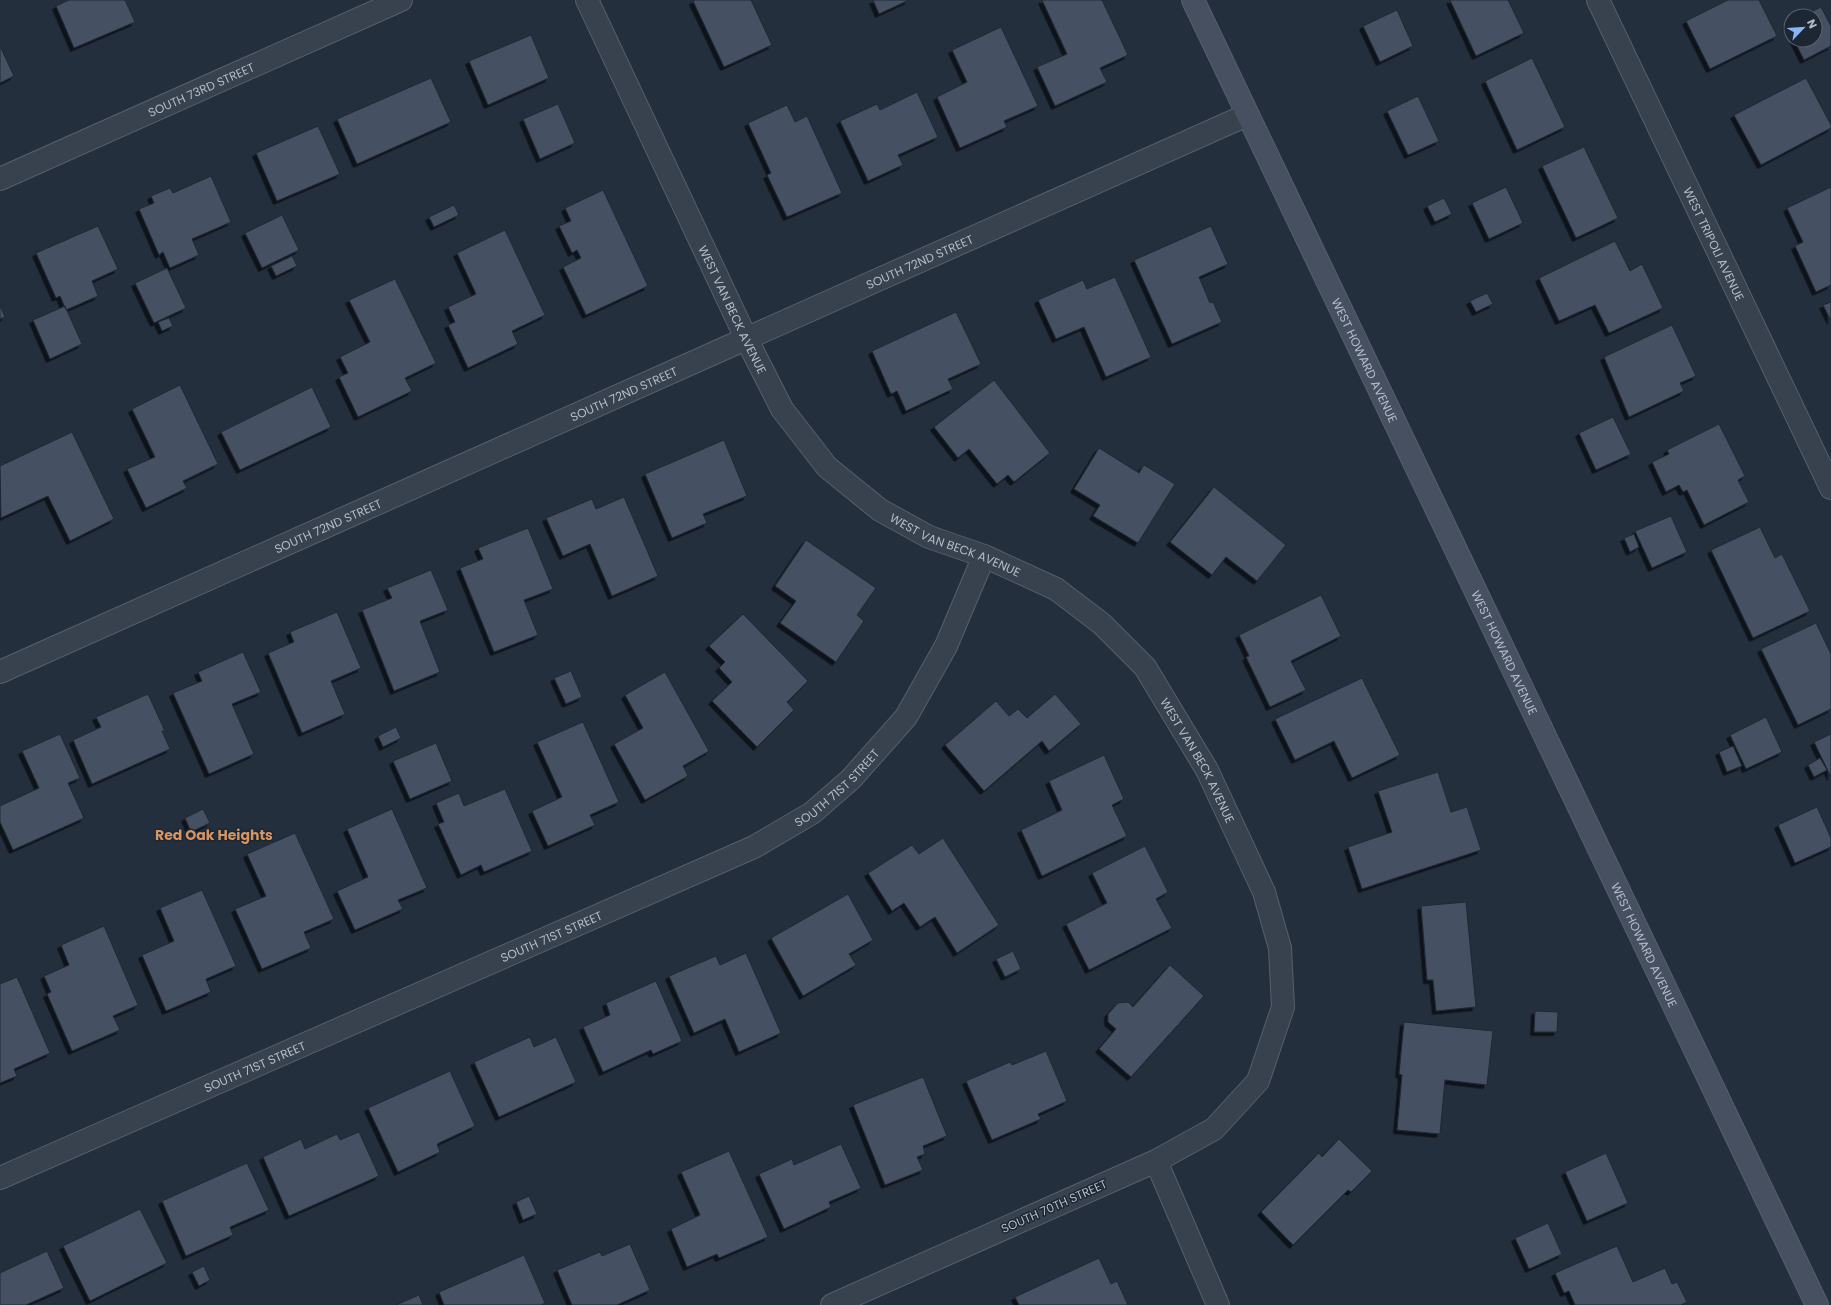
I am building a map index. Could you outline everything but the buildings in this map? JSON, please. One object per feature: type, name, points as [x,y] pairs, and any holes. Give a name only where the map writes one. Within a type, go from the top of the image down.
[{"type":"street","name":"SOUTH 73RD STREET","points":[[0,179],[402,0]]},
{"type":"street","name":"WEST VAN BECK AVENUE","points":[[587,0],[746,338],[782,409],[828,467],[880,510],[929,537],[984,556],[1056,589],[1102,624],[1144,667],[1207,770],[1264,892],[1280,948],[1283,1007],[1258,1081]]},
{"type":"street","name":"WEST HOWARD AVENUE","points":[[1193,0],[1817,1305]]},
{"type":"street","name":"WEST TRIPOLI AVENUE","points":[[1598,0],[1831,488]]},
{"type":"street","name":"SOUTH 72ND STREET","points":[[0,672],[1248,115]]},
{"type":"street","name":"SOUTH 71ST STREET","points":[[0,1178],[754,847],[812,813],[851,779],[906,717],[946,646],[984,556]]},
{"type":"street","name":"SOUTH 70TH STREET","points":[[832,1305],[1156,1161],[1214,1129],[1258,1081]]},
{"type":"street","points":[[1156,1161],[1218,1305]]},
{"type":"district","name":"Red Oak Heights","points":[[214,835]]}]
